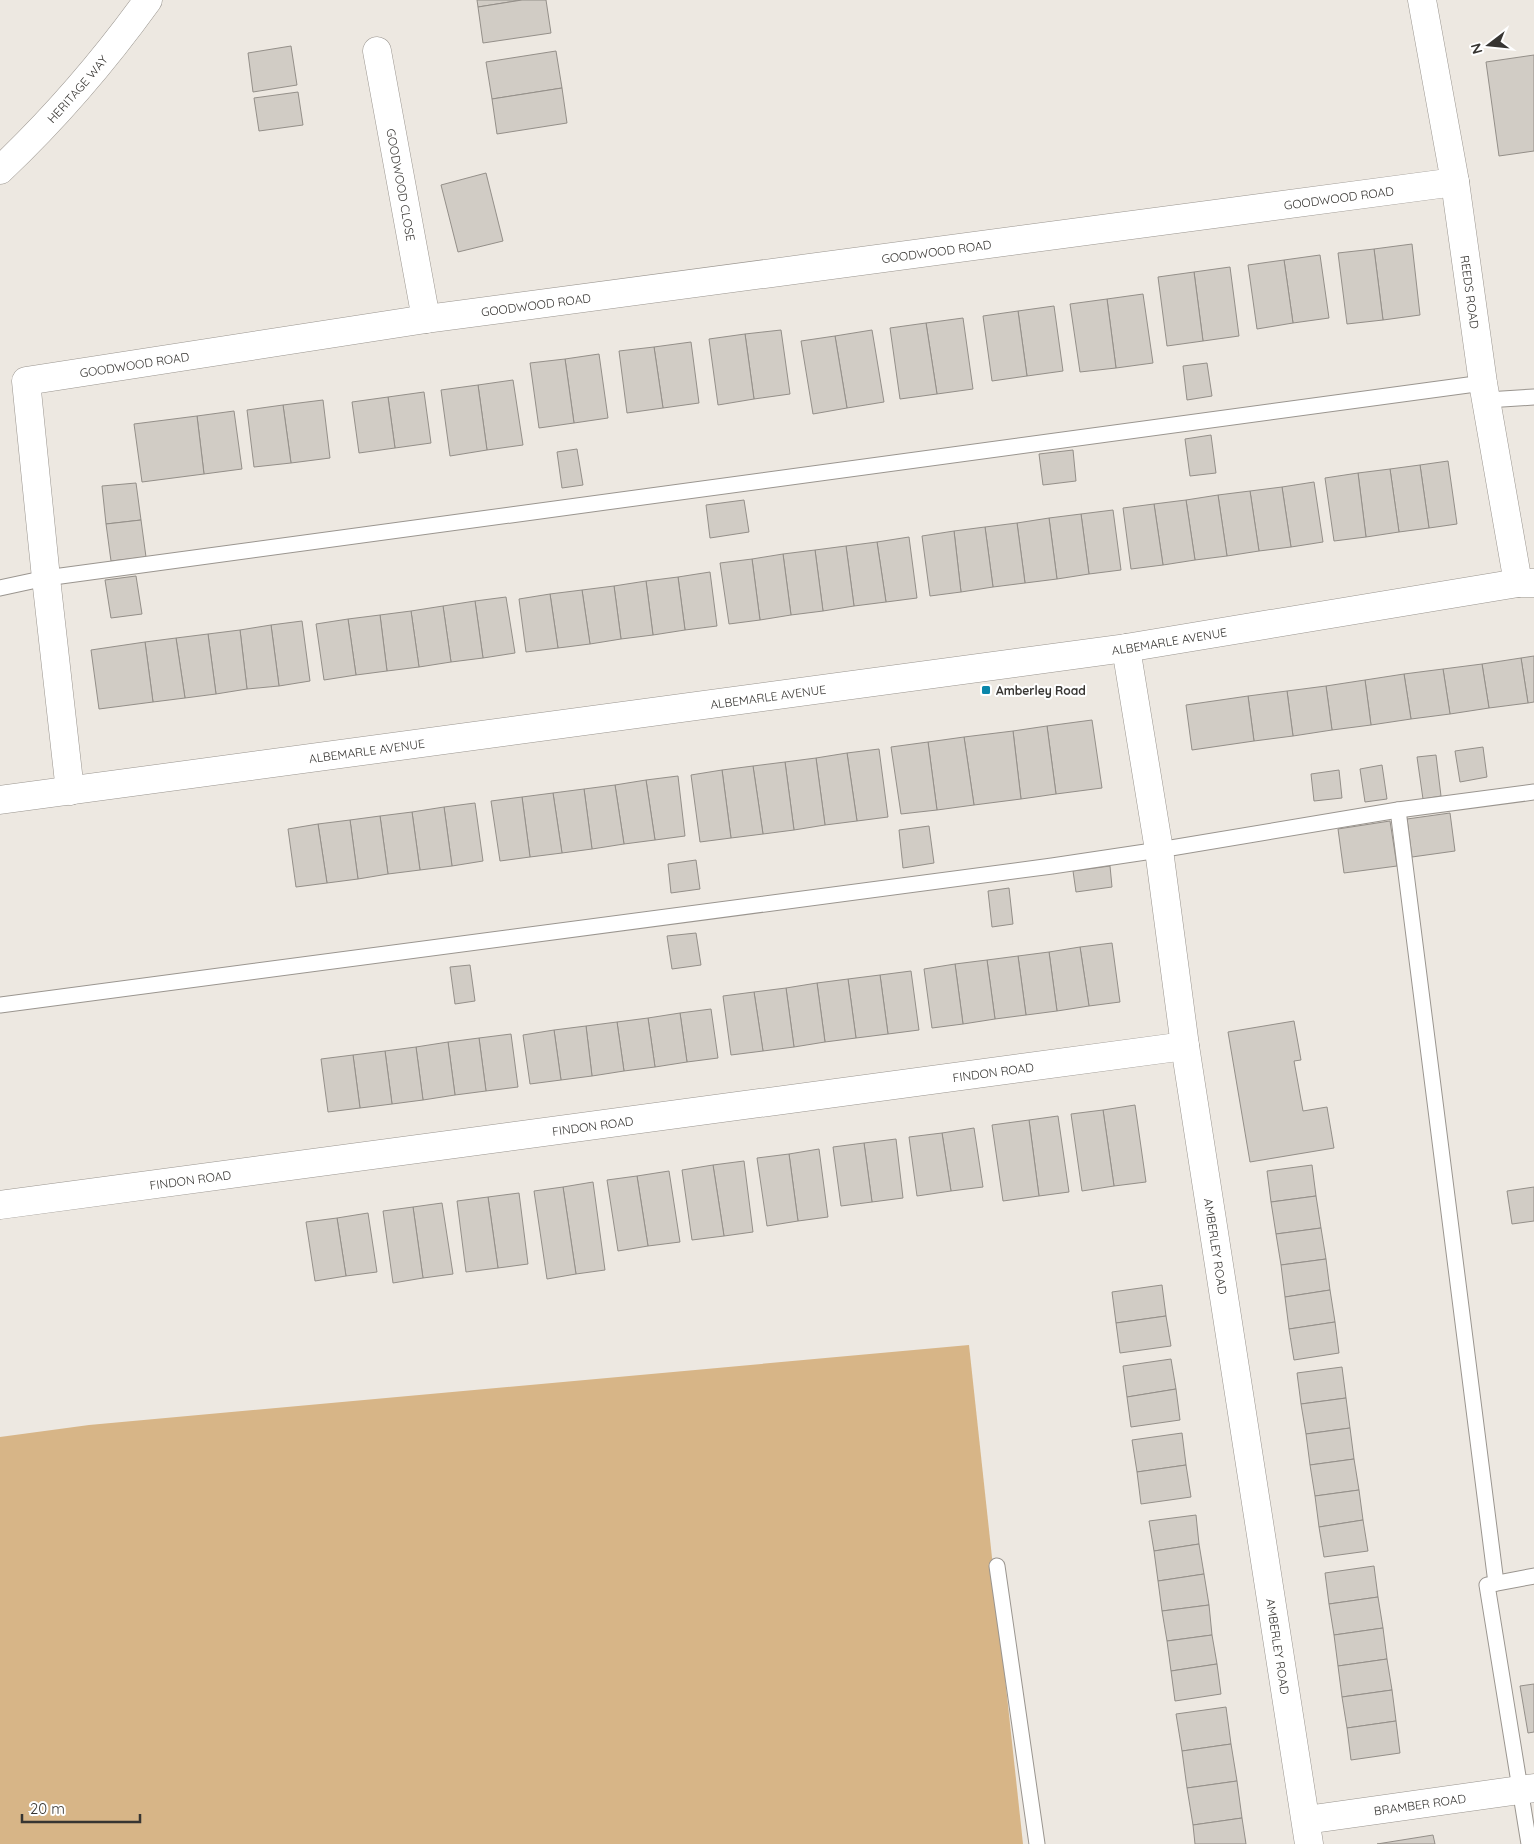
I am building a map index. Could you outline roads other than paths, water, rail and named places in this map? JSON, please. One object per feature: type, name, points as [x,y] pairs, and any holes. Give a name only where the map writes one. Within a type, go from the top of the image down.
[{"type":"street","name":"HERITAGE WAY","points":[[0,170],[37,135],[129,27],[148,0]]},
{"type":"street","name":"REEDS ROAD","points":[[1422,0],[1455,182],[1485,392],[1526,583]]},
{"type":"street","name":"GOODWOOD CLOSE","points":[[377,51],[426,319]]},
{"type":"street","name":"GOODWOOD ROAD","points":[[70,791],[26,381],[426,319],[1455,182]]},
{"type":"street","name":"ALBEMARLE AVENUE","points":[[0,800],[1126,648],[1526,583]]},
{"type":"street","name":"AMBERLEY ROAD","points":[[1126,648],[1159,850],[1185,1046],[1308,1832]]},
{"type":"street","name":"FINDON ROAD","points":[[0,1205],[1185,1046]]},
{"type":"street","name":"BRAMBER ROAD","points":[[1308,1832],[1527,1789]]},
{"type":"lane","points":[[0,588],[46,578],[1485,392],[1534,397]]},
{"type":"lane","points":[[0,1005],[1052,866],[1398,810],[1534,792]]},
{"type":"lane","points":[[1398,810],[1496,1583]]},
{"type":"lane","points":[[997,1566],[1037,1844]]},
{"type":"lane","points":[[1528,1844],[1527,1789],[1487,1585],[1534,1576]]},
{"type":"place","name":"Amberley Road","points":[[986,690]]}]
